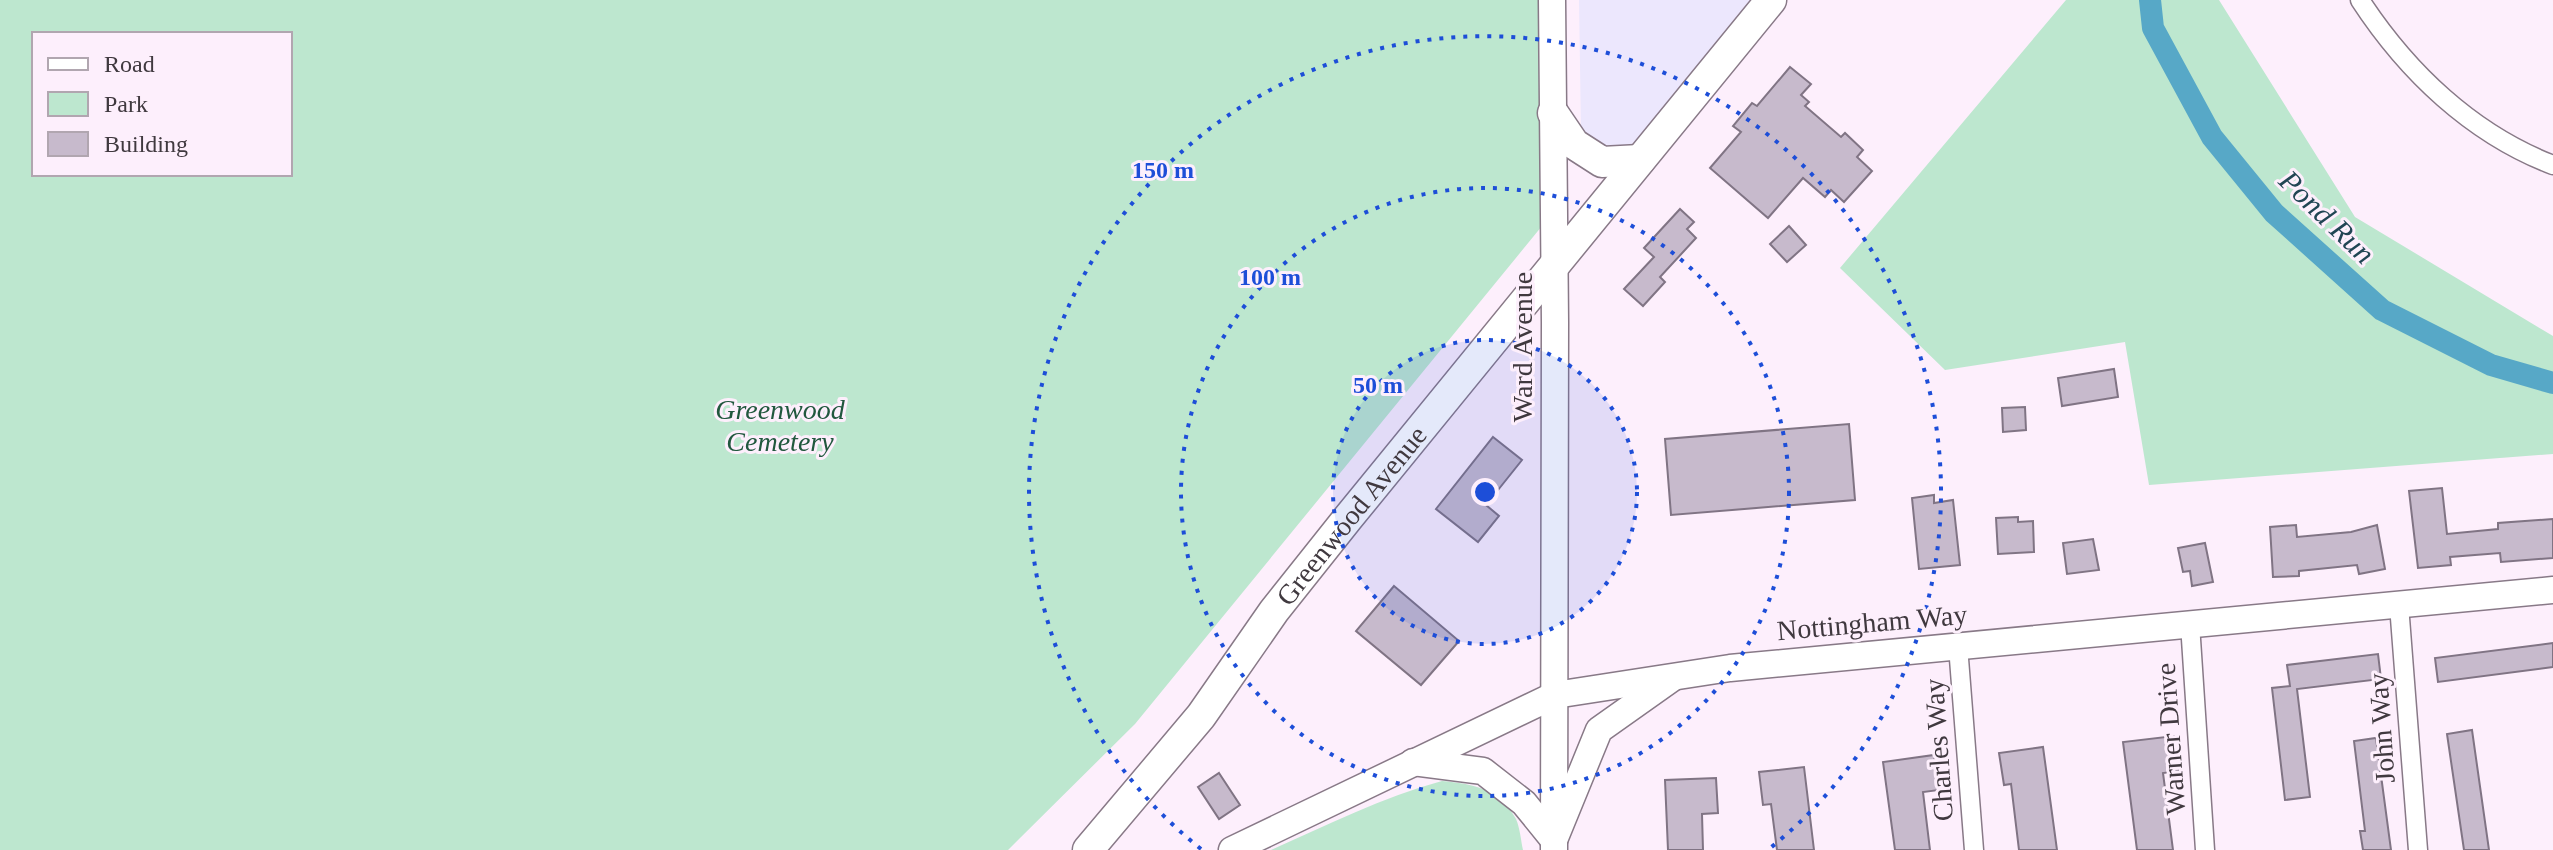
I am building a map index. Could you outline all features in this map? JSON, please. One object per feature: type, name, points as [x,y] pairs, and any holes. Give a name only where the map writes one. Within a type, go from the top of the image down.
[{"type":"main road","name":"Greenwood Avenue","points":[[1088,850],[1201,716],[1274,611],[1771,0]]},
{"type":"main road","points":[[1553,113],[1574,144],[1602,162],[1640,160]]},
{"type":"street","name":"Ward Avenue","points":[[1552,0],[1554,845]]},
{"type":"street","points":[[2360,0],[2405,61],[2435,91],[2468,118],[2504,141],[2553,165]]},
{"type":"street","name":"Nottingham Way","points":[[1234,848],[1555,695],[1730,668],[2553,590]]},
{"type":"street","name":"John Way","points":[[2399,605],[2418,849]]},
{"type":"street","name":"Warner Drive","points":[[2190,624],[2205,850]]},
{"type":"street","name":"Charles Way","points":[[1958,646],[1974,850]]},
{"type":"street","points":[[1554,845],[1588,751],[1599,730],[1674,677]]},
{"type":"street","points":[[1413,762],[1483,771],[1524,803],[1554,845]]},
{"type":"shaded area","points":[[1579,0],[1755,0],[1643,136],[1618,154],[1581,131]]},
{"type":"green space","name":"Greenwood Cemetery","points":[[0,0],[1560,0],[1560,204],[1135,724],[1008,850],[0,850]]},
{"type":"green space","points":[[2066,0],[2219,0],[2355,217],[2553,336],[2553,454],[2149,485],[2125,342],[1945,370],[1840,268]]},
{"type":"green space","points":[[1442,781],[1475,786],[1502,800],[1516,819],[1523,850],[1271,850],[1377,803]]},
{"type":"building","points":[[1790,67],[1811,84],[1801,95],[1809,102],[1805,106],[1841,137],[1845,133],[1863,150],[1857,157],[1872,171],[1844,202],[1831,190],[1825,197],[1803,178],[1768,218],[1710,168],[1741,132],[1733,126],[1752,103],[1757,106]]},
{"type":"building","points":[[1680,209],[1694,222],[1687,229],[1696,238],[1660,277],[1665,282],[1643,306],[1624,289],[1654,257],[1644,248]]},
{"type":"building","points":[[1789,226],[1806,245],[1787,262],[1770,244]]},
{"type":"building","points":[[2114,369],[2118,397],[2062,406],[2058,378]]},
{"type":"building","points":[[2025,407],[2026,430],[2003,432],[2002,408]]},
{"type":"building","points":[[1849,424],[1855,500],[1671,515],[1665,439]]},
{"type":"building","points":[[1493,437],[1522,460],[1486,505],[1499,516],[1478,542],[1436,509]]},
{"type":"building","points":[[2442,488],[2447,534],[2498,529],[2498,523],[2553,519],[2553,558],[2501,562],[2500,553],[2450,557],[2451,565],[2418,568],[2409,491]]},
{"type":"building","points":[[1934,495],[1934,503],[1953,500],[1960,565],[1919,569],[1912,498]]},
{"type":"building","points":[[2018,517],[2018,522],[2033,521],[2034,552],[1998,554],[1996,518]]},
{"type":"building","points":[[2296,525],[2297,537],[2351,532],[2377,525],[2385,569],[2359,574],[2357,565],[2299,571],[2299,576],[2273,577],[2270,527]]},
{"type":"building","points":[[2093,539],[2099,570],[2067,574],[2063,543]]},
{"type":"building","points":[[2205,543],[2213,582],[2192,586],[2190,571],[2183,572],[2178,548]]},
{"type":"building","points":[[1394,586],[1459,641],[1421,685],[1356,631]]},
{"type":"building","points":[[2553,643],[2553,667],[2438,682],[2435,658]]},
{"type":"building","points":[[2378,654],[2381,679],[2297,689],[2310,797],[2285,800],[2272,688],[2290,686],[2287,665]]},
{"type":"building","points":[[2472,730],[2489,850],[2464,850],[2447,734]]},
{"type":"building","points":[[2174,736],[2179,771],[2163,773],[2173,850],[2137,850],[2123,742]]},
{"type":"building","points":[[2376,738],[2391,850],[2363,850],[2360,831],[2365,831],[2354,741]]},
{"type":"building","points":[[2043,747],[2057,850],[2019,850],[2011,784],[2004,785],[1999,753]]},
{"type":"building","points":[[1934,755],[1939,790],[1923,792],[1930,850],[1895,850],[1883,762]]},
{"type":"building","points":[[1804,767],[1814,850],[1777,850],[1771,804],[1763,805],[1759,772]]},
{"type":"building","points":[[1219,773],[1240,805],[1219,819],[1198,787]]},
{"type":"building","points":[[1716,778],[1718,813],[1702,814],[1703,850],[1668,850],[1665,780]]},
{"type":"waterway","name":"Pond Run","points":[[2150,0],[2153,28],[2212,137],[2274,213],[2382,310],[2491,365],[2553,383]]}]
